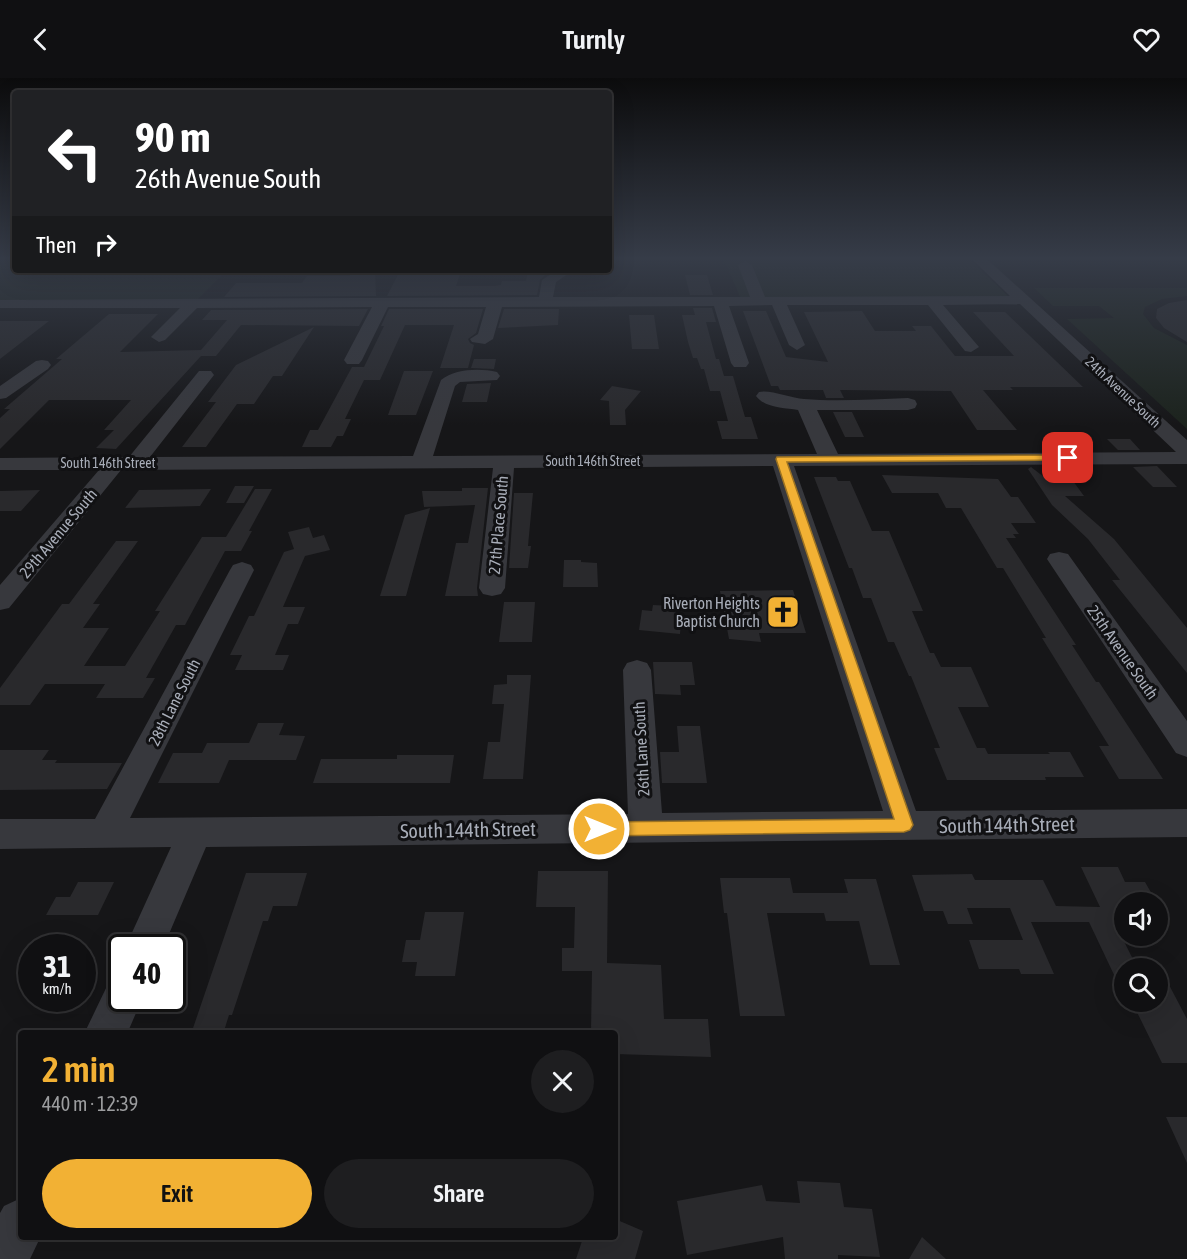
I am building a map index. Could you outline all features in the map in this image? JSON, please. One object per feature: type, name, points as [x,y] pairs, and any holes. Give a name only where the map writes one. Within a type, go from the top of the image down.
[{"type":"street","points":[[159,337],[181,315]]},
{"type":"street","points":[[353,360],[376,315]]},
{"type":"street","points":[[478,339],[485,339],[492,315]]},
{"type":"street","points":[[724,315],[740,363]]},
{"type":"street","points":[[784,315],[797,345]]},
{"type":"street","points":[[944,315],[971,347]]},
{"type":"street","name":"24th Avenue South","points":[[1039,315],[1187,451]]},
{"type":"street","points":[[0,394],[42,365]]},
{"type":"street","name":"29th Avenue South","points":[[0,602],[205,375]]},
{"type":"street","points":[[421,462],[447,384],[456,377],[491,376]]},
{"type":"street","points":[[765,396],[775,401],[805,405],[908,404]]},
{"type":"street","points":[[805,405],[830,459]]},
{"type":"street","name":"South 146th Street","points":[[0,464],[1187,458]]},
{"type":"street","points":[[781,459],[904,825]]},
{"type":"street","name":"27th Place South","points":[[492,588],[504,461]]},
{"type":"street","name":"25th Avenue South","points":[[1059,559],[1187,745]]},
{"type":"street","name":"28th Lane South","points":[[105,833],[242,570]]},
{"type":"street","name":"26th Lane South","points":[[637,670],[646,828]]},
{"type":"street","name":"South 144th Street","points":[[0,834],[1187,823]]},
{"type":"street","points":[[150,934],[195,832]]},
{"type":"street","points":[[107,1030],[115,1012]]},
{"type":"street","points":[[5,1259],[18,1230]]},
{"type":"shaded area","points":[[1110,315],[1144,315],[1154,328],[1187,345],[1187,429],[1067,319],[1114,318]]},
{"type":"building","points":[[108,315],[157,315],[120,352],[201,350],[227,320],[202,320],[206,315],[365,315],[359,326],[241,325],[216,356],[201,356],[116,449],[96,448],[114,430],[104,430],[131,400],[49,400],[0,449],[0,418],[10,409],[4,409],[62,359],[56,359]]},
{"type":"building","points":[[386,315],[481,315],[476,333],[468,339],[474,345],[468,368],[440,368],[454,325],[405,325],[380,380],[364,380],[345,419],[351,419],[343,436],[337,436],[331,447],[302,447],[310,430],[318,430],[352,367],[364,367],[384,326],[381,326]]},
{"type":"building","points":[[502,315],[559,315],[558,325],[498,328]]},
{"type":"building","points":[[629,315],[654,315],[659,349],[632,349]]},
{"type":"building","points":[[682,315],[714,315],[716,322],[706,322],[716,359],[719,359],[724,376],[733,376],[745,417],[751,417],[758,439],[722,439],[717,421],[728,421],[720,391],[710,391],[704,369],[701,369],[697,358],[693,358]]},
{"type":"building","points":[[745,315],[768,315],[786,357],[828,362],[805,315],[865,315],[875,331],[916,331],[912,326],[931,326],[955,356],[1014,356],[976,315],[1008,315],[1083,387],[1010,387],[1013,390],[983,390],[1017,430],[977,430],[951,391],[840,390],[844,398],[826,398],[823,390],[780,390],[778,386],[771,386]]},
{"type":"building","points":[[1156,315],[1187,315],[1187,342],[1164,328]]},
{"type":"building","points":[[0,321],[49,321],[0,359]]},
{"type":"building","points":[[314,327],[282,376],[273,376],[254,404],[237,404],[206,447],[182,447],[216,402],[208,402],[236,365]]},
{"type":"building","points":[[474,359],[496,359],[494,369],[471,368]]},
{"type":"building","points":[[404,371],[433,371],[416,415],[388,415]]},
{"type":"building","points":[[491,383],[487,402],[462,402],[467,384]]},
{"type":"building","points":[[612,386],[641,391],[625,410],[626,425],[610,425],[609,401],[600,400]]},
{"type":"building","points":[[833,412],[852,412],[864,437],[845,437]]},
{"type":"building","points":[[1107,439],[1130,439],[1140,450],[1118,450]]},
{"type":"building","points":[[1157,466],[1177,487],[1153,487],[1133,467]]},
{"type":"building","points":[[1031,467],[1044,477],[1059,477],[1062,481],[1073,481],[1084,496],[1065,496],[1114,539],[1187,628],[1187,673],[1112,580],[1120,580],[1088,539],[1052,505],[1028,469]]},
{"type":"building","points":[[882,475],[998,479],[1011,497],[1018,497],[1036,523],[1011,523],[1019,534],[1013,534],[1016,538],[1006,538],[1076,645],[1072,645],[1096,682],[1099,682],[1163,779],[1119,779],[1099,746],[1109,746],[1042,638],[1046,638],[1003,568],[997,568],[961,508],[946,508],[938,493],[892,493]]},
{"type":"building","points":[[814,477],[836,477],[838,481],[850,481],[872,531],[889,531],[923,611],[912,611],[930,653],[934,653],[941,667],[971,667],[989,707],[958,707],[977,748],[985,748],[988,754],[1070,752],[1084,777],[1045,777],[1046,780],[947,780],[934,748],[940,748],[911,676],[894,642],[888,642],[871,598],[863,598]]},
{"type":"building","points":[[235,486],[254,486],[244,503],[226,503]]},
{"type":"building","points":[[462,488],[488,488],[478,596],[445,596],[456,543],[468,543],[475,505],[424,507],[422,491],[462,491]]},
{"type":"building","points":[[211,489],[200,506],[125,508],[139,490]]},
{"type":"building","points":[[255,489],[272,489],[249,531],[252,531],[241,551],[225,551],[185,625],[176,625],[146,678],[155,678],[143,698],[96,698],[105,684],[45,684],[30,705],[0,705],[0,688],[62,604],[69,604],[116,541],[138,541],[93,604],[100,604],[83,628],[109,628],[84,666],[125,666],[160,611],[155,611],[202,537],[226,537]]},
{"type":"building","points":[[40,490],[21,511],[0,511],[0,491]]},
{"type":"building","points":[[514,493],[533,493],[528,568],[509,568]]},
{"type":"building","points":[[430,508],[406,596],[380,596],[405,515]]},
{"type":"building","points":[[309,527],[313,538],[324,535],[330,550],[305,556],[283,607],[305,607],[298,624],[288,624],[275,655],[289,655],[283,670],[235,670],[242,655],[230,655],[249,616],[254,616],[284,552],[294,549],[288,532]]},
{"type":"building","points":[[564,560],[597,563],[598,587],[563,587]]},
{"type":"building","points":[[793,590],[806,633],[759,633],[761,642],[729,639],[720,591]]},
{"type":"building","points":[[504,602],[535,602],[532,642],[499,642]]},
{"type":"building","points":[[653,605],[673,606],[672,612],[682,613],[680,634],[639,630],[642,610],[652,611]]},
{"type":"building","points":[[653,662],[692,662],[695,685],[680,685],[681,695],[655,694]]},
{"type":"building","points":[[507,675],[531,675],[523,779],[483,779],[488,742],[500,742],[504,704],[492,704],[494,685],[507,684]]},
{"type":"building","points":[[258,723],[284,723],[279,735],[305,736],[296,760],[229,760],[219,783],[158,783],[173,753],[202,753],[207,743],[249,743]]},
{"type":"building","points":[[677,726],[700,726],[707,783],[662,783],[660,752],[679,752]]},
{"type":"building","points":[[0,750],[49,750],[42,760],[57,760],[55,763],[122,763],[107,789],[0,790]]},
{"type":"building","points":[[397,755],[454,755],[450,783],[313,783],[321,759],[397,759]]},
{"type":"building","points":[[1081,867],[1118,867],[1125,882],[1145,882],[1151,892],[1114,892],[1114,946],[1126,946],[1132,958],[1114,958],[1114,975],[1089,922],[1031,922],[1054,974],[1021,974],[1019,969],[979,969],[969,940],[1023,940],[1010,908],[967,908],[973,924],[948,924],[943,911],[924,911],[912,875],[972,874],[975,880],[1043,880],[1056,906],[1100,907]]},
{"type":"building","points":[[538,871],[608,871],[607,963],[661,965],[664,1019],[708,1019],[711,1057],[618,1054],[618,1030],[591,1030],[592,971],[562,971],[562,948],[574,948],[575,907],[536,907]]},
{"type":"building","points":[[246,873],[307,873],[297,906],[273,906],[268,921],[263,921],[232,1015],[229,1015],[224,1030],[192,1030]]},
{"type":"building","points":[[720,878],[790,878],[793,893],[848,893],[844,879],[876,879],[900,965],[870,965],[859,921],[826,921],[824,913],[767,913],[785,1016],[740,1016],[727,913],[724,913]]},
{"type":"building","points":[[78,882],[114,882],[98,915],[46,915],[56,897],[70,897]]},
{"type":"building","points":[[425,912],[464,912],[455,976],[415,976],[417,962],[402,962],[406,940],[420,940]]},
{"type":"building","points":[[1168,983],[1187,1019],[1187,1063],[1162,1063],[1137,1012],[1168,1012]]},
{"type":"building","points":[[1166,1117],[1187,1117],[1187,1163]]},
{"type":"building","points":[[797,1181],[840,1183],[844,1207],[872,1209],[880,1257],[838,1255],[838,1259],[785,1259],[783,1237],[687,1255],[677,1201],[762,1185],[766,1201],[800,1203]]},
{"type":"building","points":[[618,1220],[643,1231],[635,1259],[576,1259],[582,1240],[618,1240]]},
{"type":"building","points":[[922,1237],[946,1259],[909,1259]]},
{"type":"place","name":"Riverton Heights Baptist Church","points":[[783,612]]},
{"type":"route","points":[[599,829],[904,825],[781,459],[1068,458]]}]
